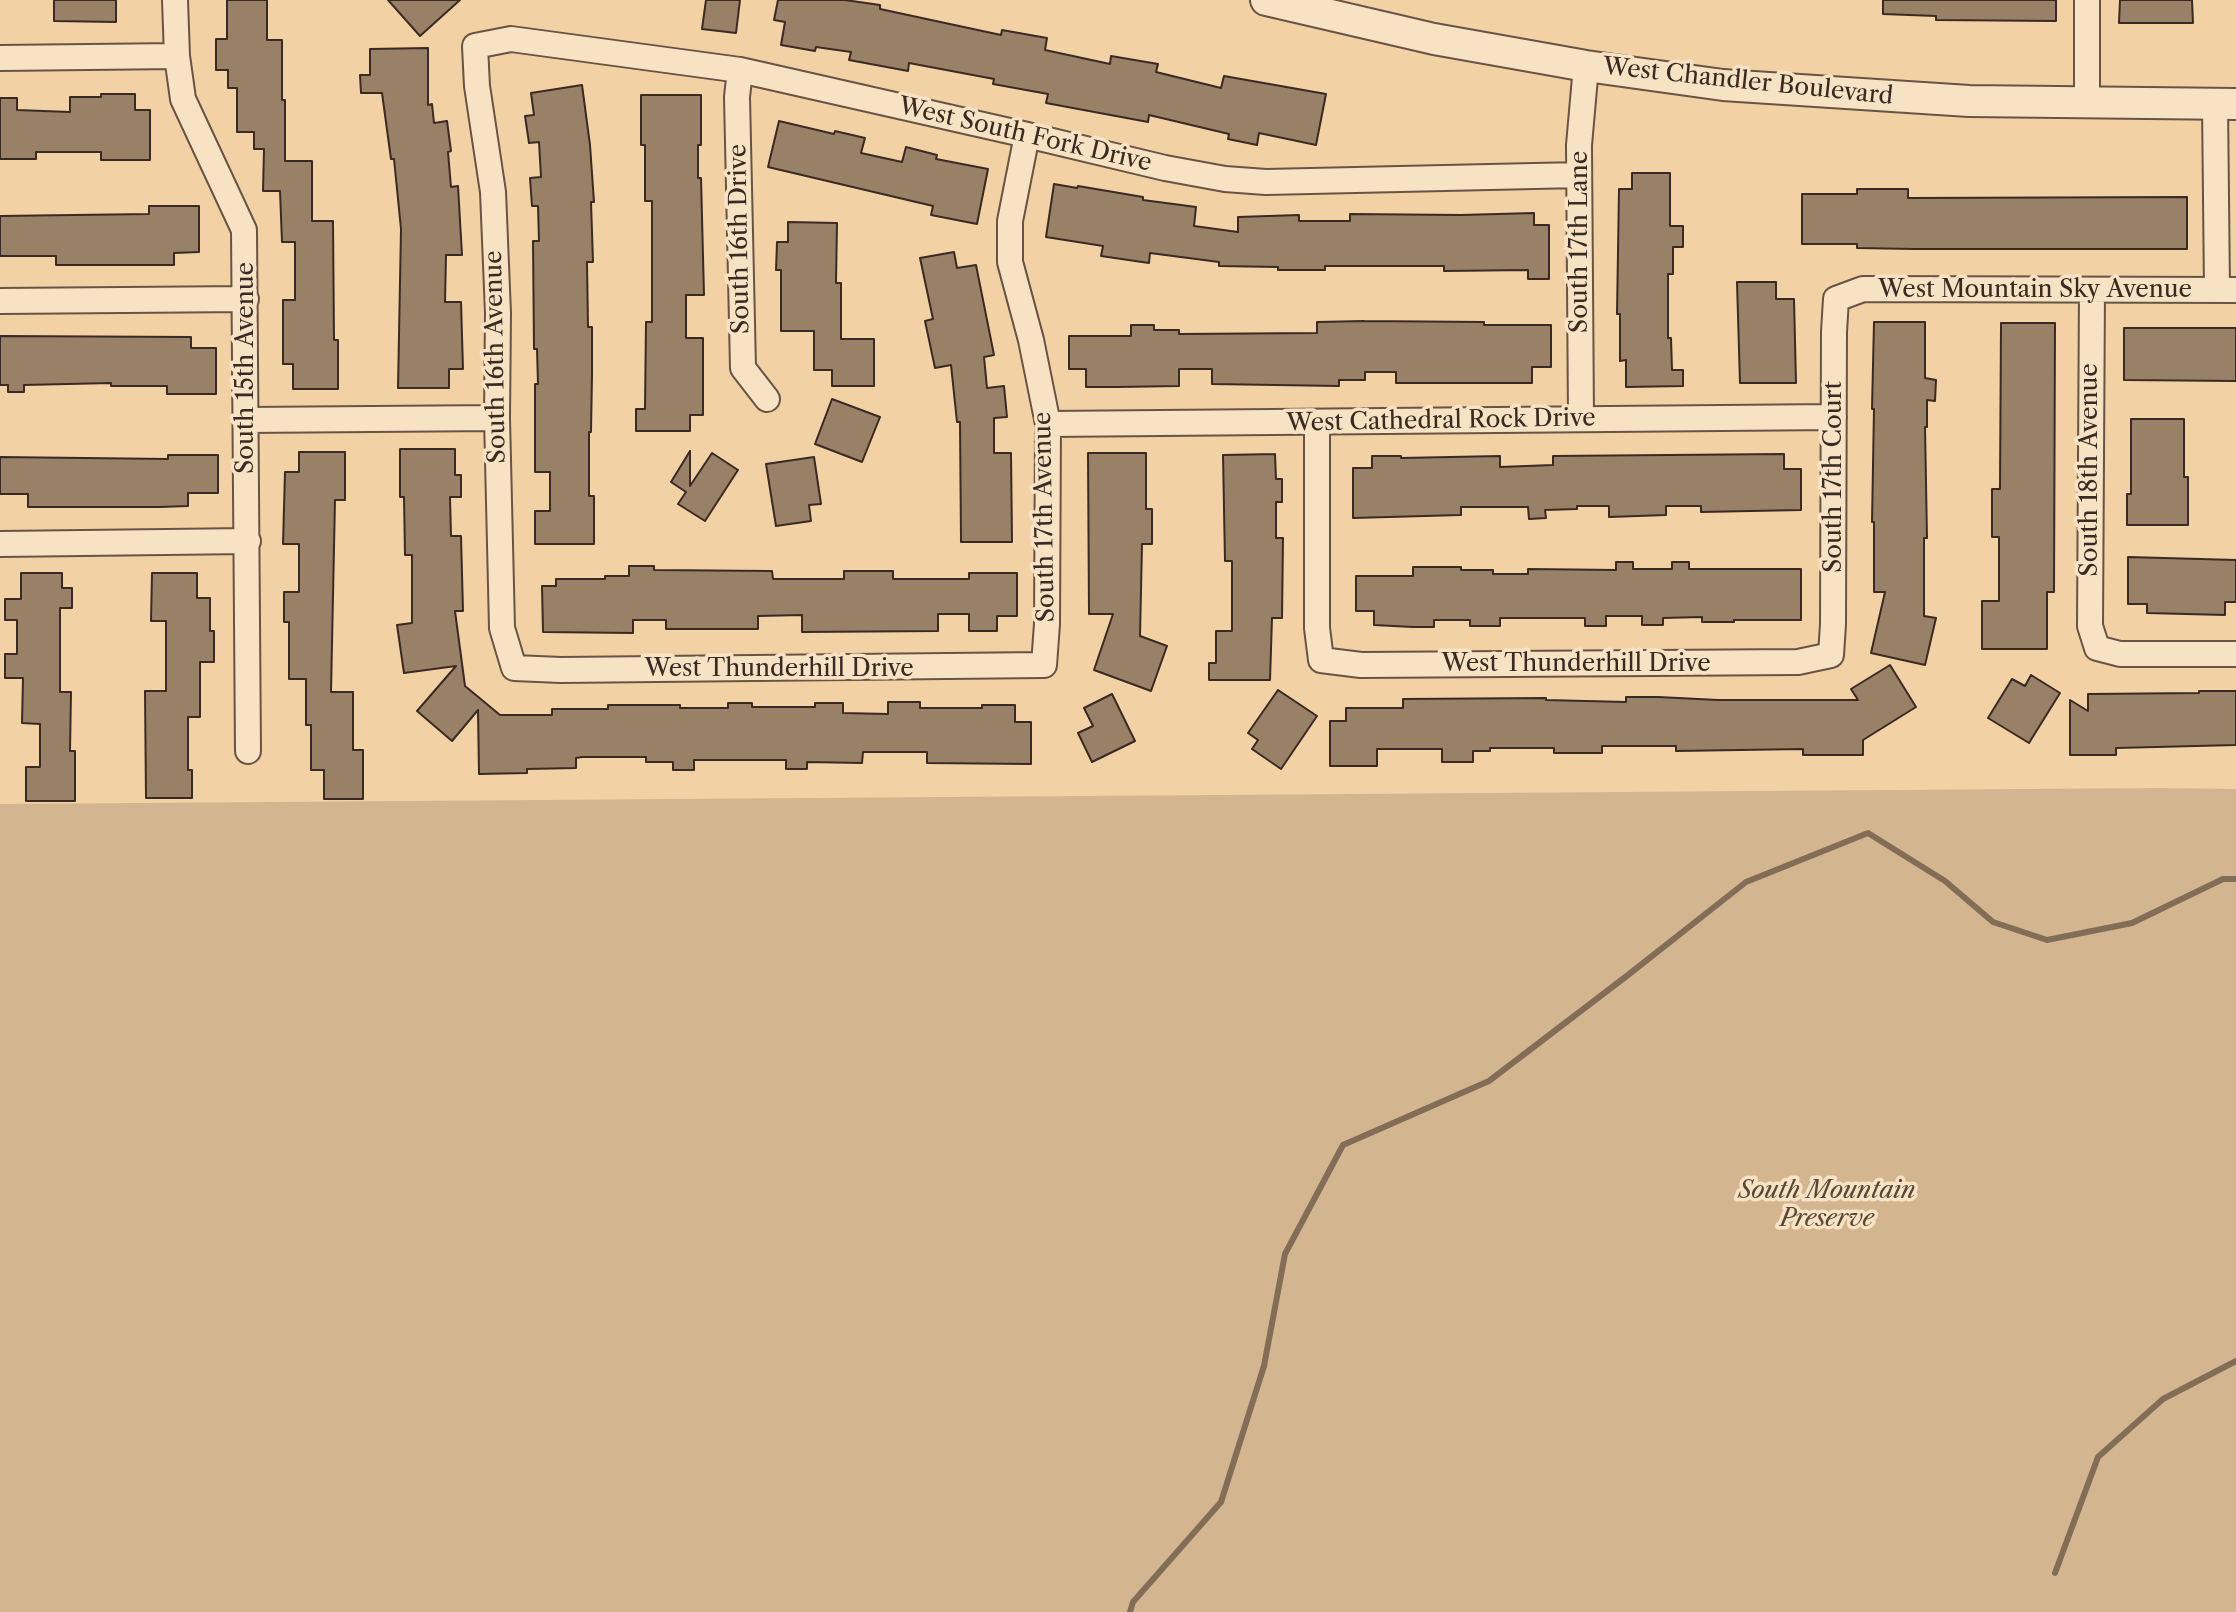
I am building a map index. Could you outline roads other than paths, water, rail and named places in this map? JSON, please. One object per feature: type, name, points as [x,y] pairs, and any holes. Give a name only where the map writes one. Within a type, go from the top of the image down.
[{"type":"street","name":"South 15th Avenue","points":[[175,0],[177,56],[183,99],[244,230],[248,751]]},
{"type":"street","name":"West Chandler Boulevard","points":[[1266,0],[1434,39],[1586,66],[1723,85],[1969,101],[2226,104]]},
{"type":"street","points":[[2087,0],[2087,103]]},
{"type":"street","name":"West South Fork Drive","points":[[475,46],[511,39],[740,70],[1165,168],[1225,179],[1266,182],[1579,175]]},
{"type":"street","name":"South 16th Avenue","points":[[475,46],[477,86],[493,192],[498,313],[502,628],[514,668]]},
{"type":"street","points":[[0,58],[177,56]]},
{"type":"street","name":"South 17th Lane","points":[[1581,419],[1579,145],[1586,66]]},
{"type":"street","name":"South 16th Drive","points":[[740,70],[737,97],[743,368],[767,399]]},
{"type":"street","points":[[2226,104],[2226,290]]},
{"type":"street","name":"South 17th Avenue","points":[[1027,135],[1010,221],[1010,262],[1031,340],[1048,424],[1044,665]]},
{"type":"street","name":"West Mountain Sky Avenue","points":[[1836,299],[1863,289],[2226,290]]},
{"type":"street","name":"South 18th Avenue","points":[[2092,290],[2090,626],[2097,648],[2120,654],[2236,654]]},
{"type":"street","points":[[0,301],[246,299]]},
{"type":"street","name":"South 17th Court","points":[[1831,655],[1836,299]]},
{"type":"street","name":"West Cathedral Rock Drive","points":[[1048,424],[1834,417]]},
{"type":"street","points":[[246,420],[497,418]]},
{"type":"street","name":"West Thunderhill Drive","points":[[1317,422],[1317,628],[1321,660],[1361,665],[1798,662],[1831,655]]},
{"type":"street","points":[[0,544],[248,541]]},
{"type":"street","name":"West Thunderhill Drive","points":[[514,668],[1044,665]]},
{"type":"waterway","points":[[1130,1612],[1133,1602],[1221,1502],[1264,1366],[1285,1254],[1343,1145],[1489,1081],[1746,882],[1868,833],[1945,881],[1993,922],[2047,940],[2132,923],[2223,879],[2236,879]]},
{"type":"waterway","points":[[2055,1573],[2098,1457],[2163,1399],[2236,1361]]},
{"type":"park label","name":"South Mountain Preserve","points":[[1827,1205]]}]
